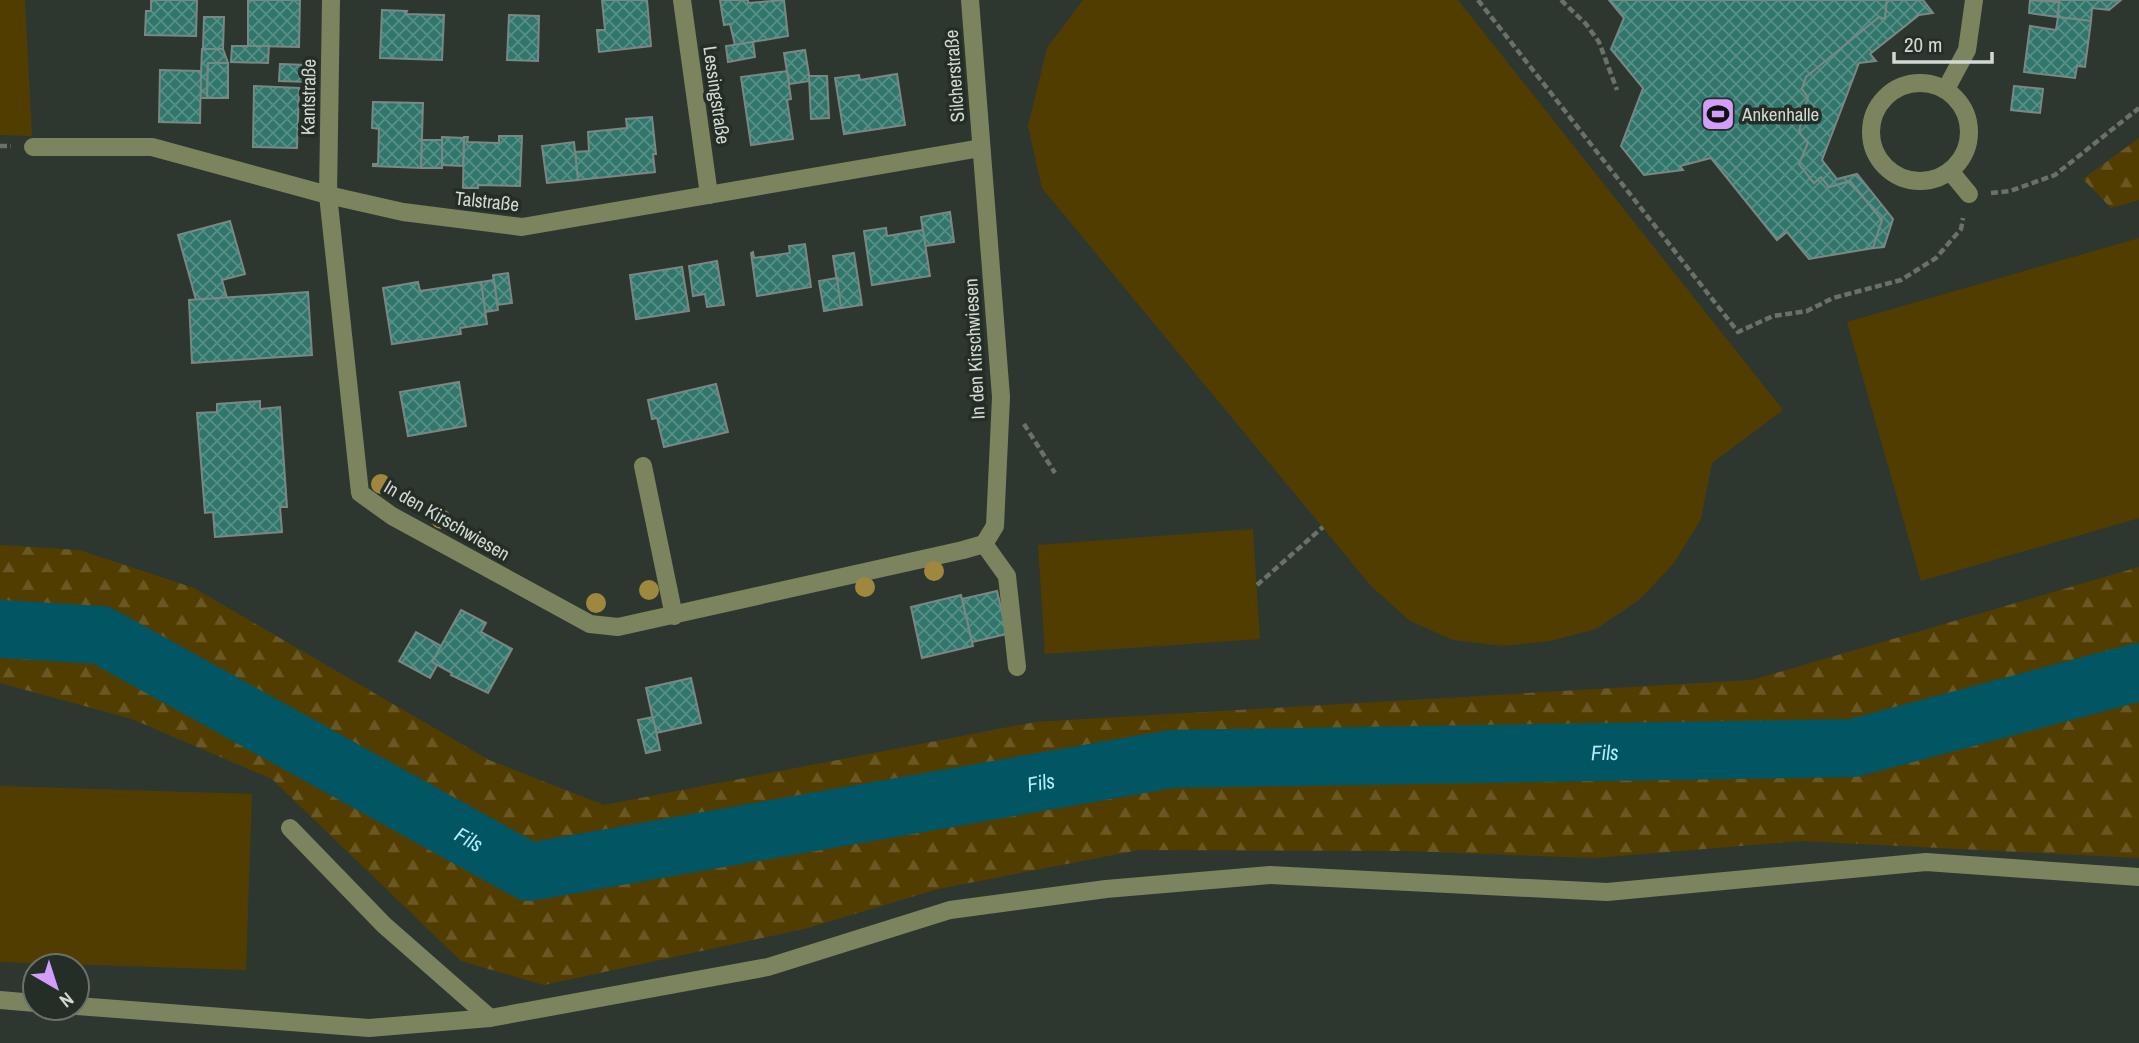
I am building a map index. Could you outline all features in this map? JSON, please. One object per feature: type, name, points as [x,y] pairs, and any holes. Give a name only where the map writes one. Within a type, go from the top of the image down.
[{"type":"street","name":"Kantstraße","points":[[328,195],[331,0]]},
{"type":"street","name":"Lessingstraße","points":[[682,0],[709,195]]},
{"type":"street","name":"Silcherstraße","points":[[970,0],[981,148]]},
{"type":"street","points":[[1946,89],[1968,50],[1974,0]]},
{"type":"street","points":[[1931,84],[1946,89],[1958,100],[1966,113],[1970,129],[1965,152],[1950,170],[1936,178],[1921,181],[1898,175],[1880,161],[1873,147],[1873,118],[1879,105],[1889,94],[1901,86],[1931,84]]},
{"type":"street","name":"Talstraße","points":[[33,147],[152,147],[328,195],[403,212],[522,227],[981,148]]},
{"type":"street","name":"In den Kirschwiesen","points":[[328,195],[360,493],[392,516],[590,624],[618,627],[984,544],[995,526],[1001,397],[981,148]]},
{"type":"street","points":[[1950,170],[1969,194]]},
{"type":"street","points":[[643,466],[674,616]]},
{"type":"street","points":[[984,544],[1007,576],[1017,667]]},
{"type":"street","points":[[290,828],[384,925],[490,1018]]},
{"type":"street","points":[[91,1007],[369,1028],[490,1018],[768,967],[950,910],[1106,889],[1270,875],[1607,892],[1926,862],[2139,877]]},
{"type":"street","points":[[0,1000],[21,1002]]},
{"type":"path","points":[[1478,0],[1738,332],[1773,316],[1807,311],[1833,298],[1901,280],[1936,258],[1961,229],[1969,194],[2010,191],[2055,175],[2139,108]]},
{"type":"path","points":[[1561,0],[1586,24],[1599,42],[1617,90]]},
{"type":"path","points":[[1001,397],[1030,430],[1055,474]]},
{"type":"path","points":[[1257,585],[1323,527]]},
{"type":"green space","points":[[0,0],[25,0],[32,136],[0,135]]},
{"type":"green space","points":[[1083,0],[1458,0],[1783,410],[1712,463],[1701,519],[1674,563],[1639,600],[1596,629],[1550,641],[1503,646],[1453,640],[1410,621],[1371,586],[1042,188],[1028,126],[1047,48]]},
{"type":"green space","points":[[2139,138],[2139,200],[2111,208],[2083,179]]},
{"type":"green space","points":[[2139,238],[2139,518],[1921,581],[1847,322]]},
{"type":"green space","points":[[1253,529],[1260,639],[1045,654],[1038,545]]},
{"type":"green space","points":[[0,545],[79,550],[194,588],[489,760],[604,805],[1035,722],[1752,680],[2139,567],[2139,858],[1802,841],[1595,858],[1404,851],[1139,850],[938,889],[804,929],[544,985],[461,961],[272,779],[132,719],[0,683]]},
{"type":"green space","points":[[0,786],[252,794],[246,970],[91,965],[91,952],[21,952],[21,963],[0,962]]},
{"type":"building","points":[[151,0],[197,0],[196,36],[145,35],[146,11],[151,11]]},
{"type":"building","points":[[248,0],[300,0],[299,47],[248,46]]},
{"type":"building","points":[[602,0],[647,0],[651,46],[599,52],[597,30],[605,30]]},
{"type":"building","points":[[720,0],[748,0],[748,3],[784,0],[788,36],[735,45],[730,24],[724,25]]},
{"type":"building","name":"Ankenhalle","points":[[1609,0],[1887,0],[1885,19],[1879,17],[1806,77],[1802,89],[1808,97],[1799,132],[1808,143],[1799,164],[1814,183],[1821,177],[1829,187],[1850,181],[1882,220],[1873,248],[1809,259],[1787,232],[1777,240],[1711,158],[1680,166],[1683,170],[1644,175],[1621,146],[1643,88],[1611,49],[1624,18]]},
{"type":"building","points":[[1887,0],[1923,0],[1933,13],[1919,15],[1870,54],[1876,61],[1859,63],[1822,160],[1837,179],[1857,174],[1893,219],[1884,247],[1873,248],[1882,220],[1850,181],[1829,187],[1821,177],[1814,183],[1799,164],[1808,143],[1799,132],[1808,97],[1802,89],[1806,77],[1879,17],[1885,19]]},
{"type":"building","points":[[2030,0],[2059,2],[2058,17],[2029,13]]},
{"type":"building","points":[[2043,0],[2121,0],[2109,10],[2092,8],[2091,21],[2058,17],[2059,2]]},
{"type":"building","points":[[382,10],[444,15],[442,60],[380,58]]},
{"type":"building","points":[[509,15],[539,16],[538,61],[507,60]]},
{"type":"building","points":[[204,17],[224,17],[223,49],[203,49]]},
{"type":"building","points":[[2058,17],[2091,21],[2085,67],[2077,66],[2075,78],[2024,72],[2030,26],[2056,30]]},
{"type":"building","points":[[753,42],[755,57],[728,62],[726,46]]},
{"type":"building","points":[[232,46],[269,46],[268,63],[231,62]]},
{"type":"building","points":[[202,49],[223,49],[228,63],[208,63],[207,98],[200,98]]},
{"type":"building","points":[[805,50],[810,81],[789,84],[784,53]]},
{"type":"building","points":[[208,63],[228,63],[228,98],[207,98]]},
{"type":"building","points":[[280,64],[309,65],[309,82],[279,81]]},
{"type":"building","points":[[160,70],[201,71],[200,123],[159,122]]},
{"type":"building","points":[[787,71],[791,99],[787,100],[793,139],[751,145],[741,77]]},
{"type":"building","points":[[897,74],[905,125],[844,134],[835,78],[859,75],[860,80]]},
{"type":"building","points":[[809,76],[827,76],[829,118],[811,119]]},
{"type":"building","points":[[254,86],[299,88],[297,148],[253,147]]},
{"type":"building","points":[[2014,86],[2043,89],[2040,113],[2011,110]]},
{"type":"building","points":[[373,102],[423,103],[421,168],[373,166],[378,164],[379,129],[372,128]]},
{"type":"building","points":[[652,117],[655,172],[578,180],[575,152],[589,151],[588,132],[627,128],[626,119]]},
{"type":"building","points":[[499,136],[522,136],[520,186],[478,185],[478,188],[463,188],[464,137],[468,137],[467,142],[499,143]]},
{"type":"building","points":[[442,137],[464,138],[463,166],[441,165]]},
{"type":"building","points":[[422,140],[442,140],[442,168],[421,168]]},
{"type":"building","points":[[574,142],[578,180],[547,183],[542,146]]},
{"type":"building","points":[[950,212],[954,242],[925,246],[921,217]]},
{"type":"building","points":[[230,221],[245,274],[222,280],[227,298],[196,300],[178,235]]},
{"type":"building","points":[[886,228],[887,236],[923,230],[930,276],[872,285],[864,231]]},
{"type":"building","points":[[805,244],[811,287],[757,296],[751,253],[753,252],[754,258],[790,253],[789,246]]},
{"type":"building","points":[[854,253],[862,305],[841,308],[833,256]]},
{"type":"building","points":[[717,261],[724,305],[707,307],[705,294],[693,296],[689,266]]},
{"type":"building","points":[[682,267],[689,311],[636,319],[630,275]]},
{"type":"building","points":[[508,273],[512,303],[497,305],[493,275]]},
{"type":"building","points":[[837,278],[841,308],[824,311],[819,281]]},
{"type":"building","points":[[494,280],[498,310],[485,312],[481,282]]},
{"type":"building","points":[[418,282],[420,291],[481,282],[487,324],[460,328],[461,334],[392,344],[383,288]]},
{"type":"building","points":[[308,292],[312,355],[192,363],[189,300]]},
{"type":"building","points":[[459,382],[466,426],[408,436],[400,392]]},
{"type":"building","points":[[716,384],[728,432],[664,447],[657,418],[652,419],[648,400]]},
{"type":"building","points":[[260,401],[260,409],[280,407],[287,507],[280,507],[282,532],[215,537],[213,512],[205,513],[197,413],[217,412],[217,404]]},
{"type":"building","points":[[997,591],[1007,634],[972,642],[962,599]]},
{"type":"building","points":[[961,595],[973,646],[922,658],[911,607]]},
{"type":"building","points":[[461,610],[486,623],[481,632],[512,649],[488,693],[451,675],[452,673],[432,662]]},
{"type":"building","points":[[416,632],[441,646],[432,662],[437,665],[430,678],[399,661]]},
{"type":"building","points":[[691,678],[701,723],[656,733],[646,688]]},
{"type":"building","points":[[653,717],[660,750],[646,753],[638,720]]},
{"type":"waterway","name":"Fils","points":[[0,629],[101,635],[529,872],[1171,759],[1853,748],[2139,672]]},
{"type":"place","name":"Ankenhalle","points":[[1718,114]]}]
